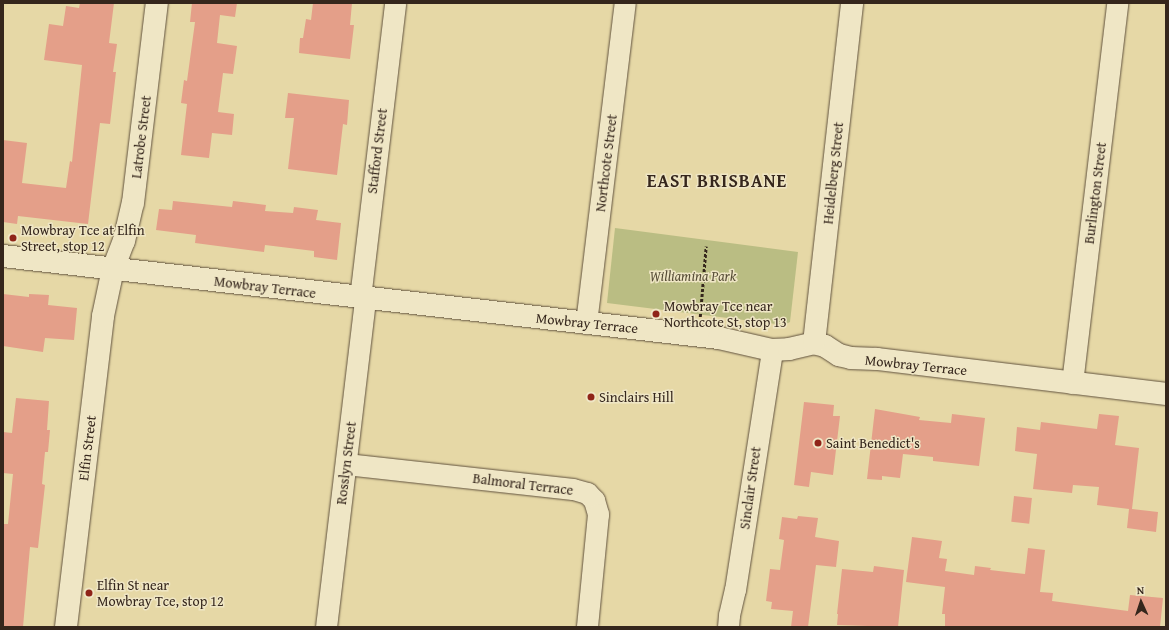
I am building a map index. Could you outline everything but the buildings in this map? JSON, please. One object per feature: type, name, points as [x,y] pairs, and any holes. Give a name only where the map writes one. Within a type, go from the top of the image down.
[{"type":"street","name":"Latrobe Street","points":[[113,269],[124,240],[133,203],[157,3]]},
{"type":"street","name":"Stafford Street","points":[[362,299],[395,3]]},
{"type":"street","name":"Northcote Street","points":[[586,323],[625,3]]},
{"type":"street","name":"Heidelberg Street","points":[[814,343],[852,3]]},
{"type":"street","name":"Burlington Street","points":[[1072,383],[1117,3]]},
{"type":"street","name":"Mowbray Terrace","points":[[3,256],[362,299],[719,338],[772,350],[789,349],[814,343],[825,346],[839,355],[851,358],[877,359],[1166,394]]},
{"type":"street","name":"Elfin Street","points":[[66,627],[103,316],[113,269]]},
{"type":"street","name":"Rosslyn Street","points":[[326,627],[346,464],[362,299]]},
{"type":"street","name":"Sinclair Street","points":[[728,627],[772,350]]},
{"type":"street","name":"Balmoral Terrace","points":[[346,464],[573,489],[587,493],[594,500],[598,514],[587,627]]},
{"type":"path","points":[[700,316],[706,246]]},
{"type":"green space","name":"Williamina Park","points":[[615,228],[798,252],[790,322],[784,325],[607,303]]},
{"type":"place","name":"Mowbray Tce at Elfin Street, stop 12","points":[[13,238]]},
{"type":"place","name":"Mowbray Tce near Northcote St, stop 13","points":[[656,314]]},
{"type":"place","name":"Sinclairs Hill","points":[[591,397]]},
{"type":"place","name":"Saint Benedict's","points":[[818,443]]},
{"type":"place","name":"Elfin St near Mowbray Tce, stop 12","points":[[89,593]]},
{"type":"district","name":"EAST BRISBANE","points":[[717,181]]}]
